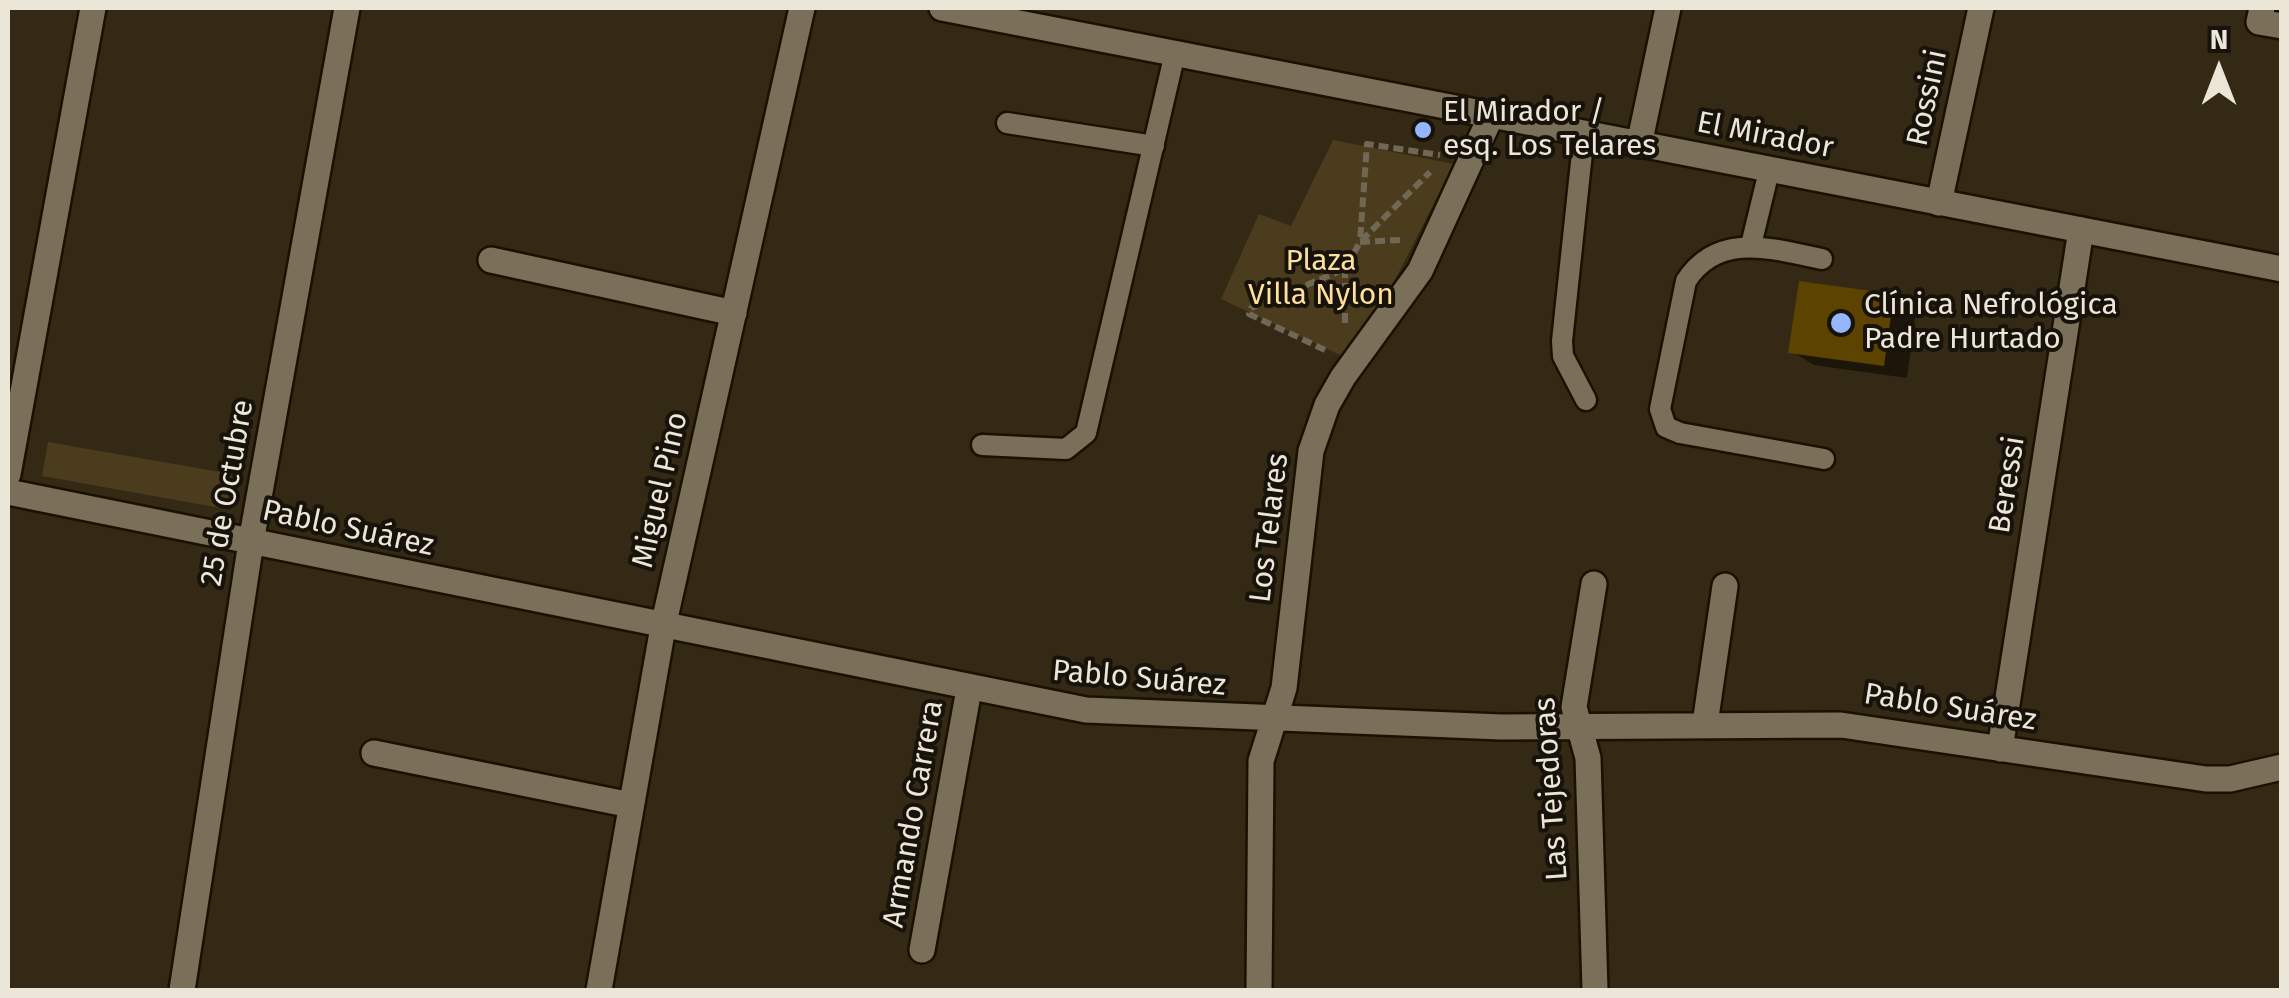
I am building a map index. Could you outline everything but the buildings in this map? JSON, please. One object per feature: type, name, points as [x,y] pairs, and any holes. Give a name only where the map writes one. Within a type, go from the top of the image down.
[{"type":"street","points":[[8,474],[93,8]]},
{"type":"street","name":"25 de Octubre","points":[[182,990],[251,542],[348,8]]},
{"type":"street","name":"Miguel Pino","points":[[598,990],[663,627],[802,8]]},
{"type":"street","name":"El Mirador","points":[[942,8],[2282,269]]},
{"type":"street","points":[[1639,145],[1668,8]]},
{"type":"street","name":"Rossini","points":[[1939,203],[1980,8]]},
{"type":"street","name":"Los Telares","points":[[1259,990],[1261,761],[1284,688],[1311,451],[1345,362],[1400,303],[1437,237],[1491,116]]},
{"type":"street","name":"Beressi","points":[[2000,749],[2082,230]]},
{"type":"street","points":[[491,260],[734,314]]},
{"type":"street","name":"Pablo Suárez","points":[[8,492],[969,690],[1086,710],[1272,720],[1580,728],[1840,725],[2206,778],[2254,775],[2282,767]]},
{"type":"street","name":"Las Tejedoras","points":[[1594,584],[1575,686],[1588,758],[1595,990]]},
{"type":"street","points":[[1704,724],[1725,586]]},
{"type":"street","name":"Armando Carrera","points":[[922,950],[969,690]]},
{"type":"street","points":[[374,753],[631,805]]},
{"type":"lane","points":[[982,445],[1066,449],[1086,433],[1175,54]]},
{"type":"lane","points":[[1007,123],[1154,146]]},
{"type":"lane","points":[[1584,134],[1562,341],[1563,356],[1586,400]]},
{"type":"lane","points":[[1751,245],[1770,171]]},
{"type":"lane","points":[[1822,258],[1751,245],[1710,256],[1697,264],[1686,280],[1660,420],[1680,432],[1824,459]]},
{"type":"path","points":[[1345,362],[1345,269],[1360,242],[1446,156],[1367,144],[1360,242]]},
{"type":"path","points":[[1360,242],[1437,237]]},
{"type":"path","points":[[1345,269],[1252,305],[1250,314],[1345,362]]},
{"type":"green space","name":"Plaza Villa Nylon","points":[[1333,140],[1454,164],[1395,280],[1342,356],[1221,299],[1259,214],[1291,226]]},
{"type":"green space","points":[[48,442],[232,474],[226,509],[42,476]]},
{"type":"place","name":"El Mirador / esq. Los Telares","points":[[1423,130]]},
{"type":"place","name":"Clínica Nefrológica Padre Hurtado","points":[[1841,323]]}]
